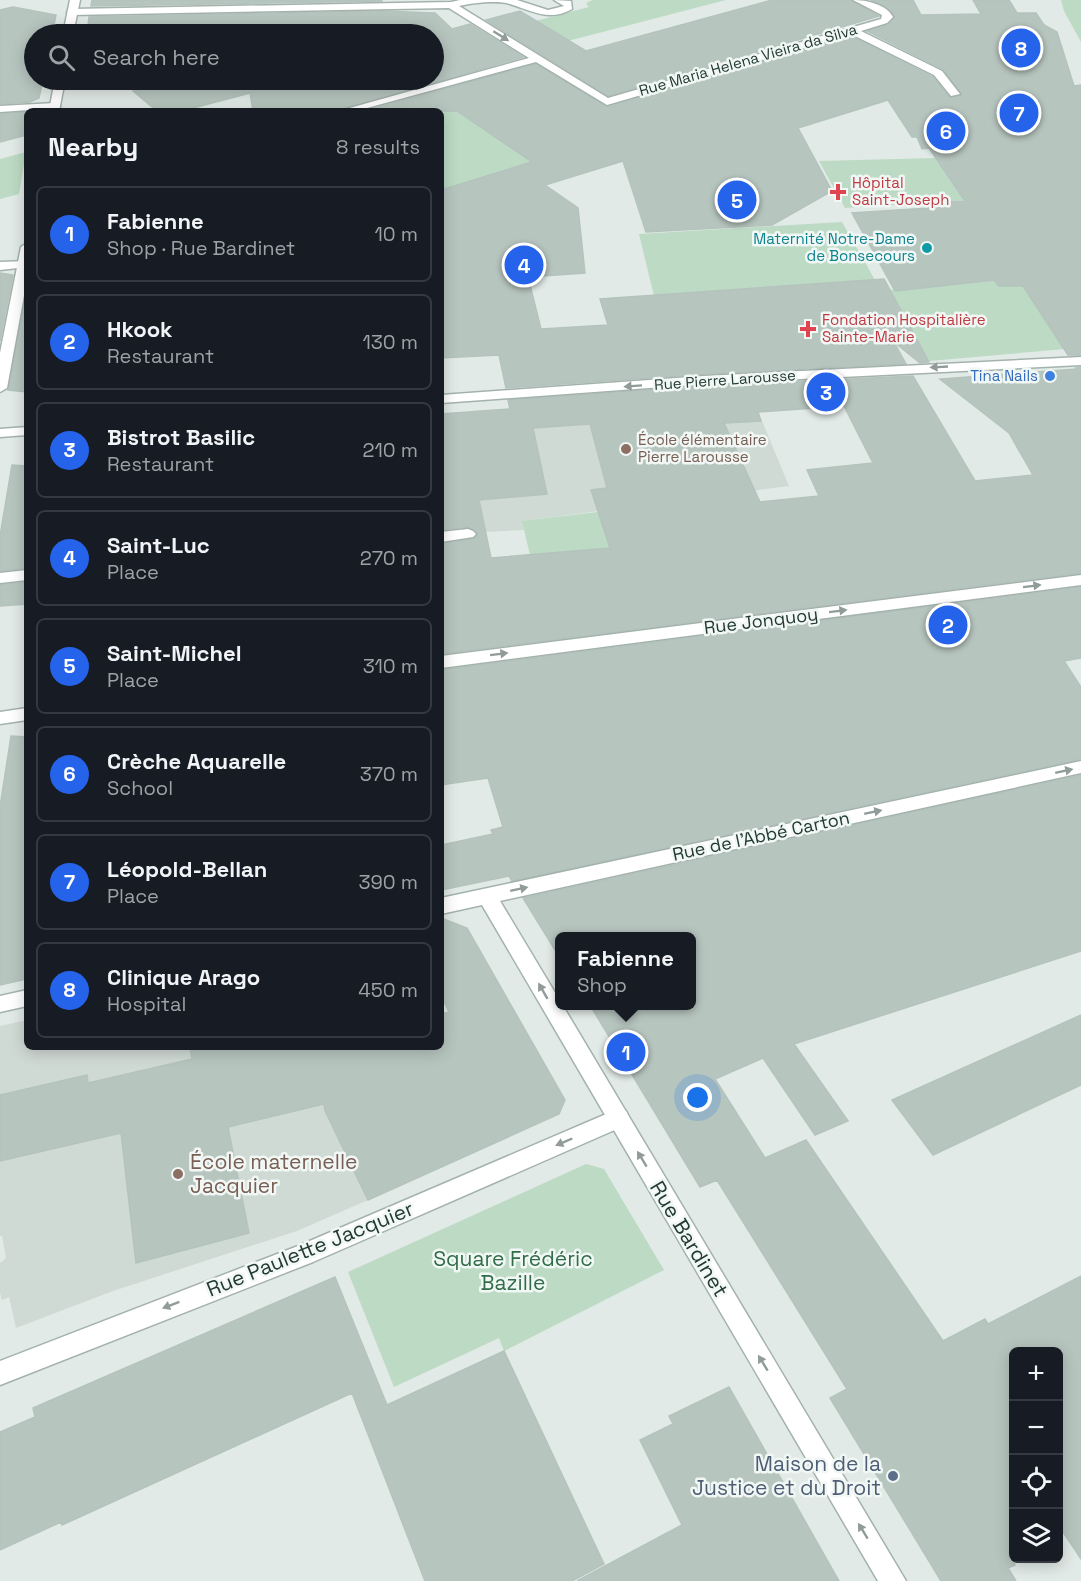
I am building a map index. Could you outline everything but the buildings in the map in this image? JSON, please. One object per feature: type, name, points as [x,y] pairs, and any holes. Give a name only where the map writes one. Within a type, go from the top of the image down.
[{"type":"street","points":[[70,24],[75,0]]},
{"type":"street","points":[[72,12],[451,5],[468,1],[511,0],[540,13],[564,11],[569,7],[568,3],[559,0]]},
{"type":"street","name":"Rue Maria Helena Vieira da Silva","points":[[536,59],[607,102],[884,21],[888,17],[886,13],[858,0]]},
{"type":"street","points":[[451,5],[536,59]]},
{"type":"street","points":[[851,30],[938,73],[955,94]]},
{"type":"street","points":[[444,84],[536,59]]},
{"type":"street","points":[[55,108],[58,90]]},
{"type":"street","points":[[355,108],[422,90]]},
{"type":"street","points":[[0,109],[24,109]]},
{"type":"street","points":[[0,266],[24,264],[5,339],[0,388]]},
{"type":"street","name":"Rue Pierre Larousse","points":[[444,399],[704,380],[1081,361]]},
{"type":"street","points":[[0,433],[24,431]]},
{"type":"street","points":[[444,537],[468,534]]},
{"type":"street","points":[[0,578],[24,575]]},
{"type":"street","name":"Rue Jonquoy","points":[[444,662],[1081,580]]},
{"type":"street","points":[[0,718],[24,714]]},
{"type":"street","name":"Rue de l'Abbé Carton","points":[[444,905],[1081,767]]},
{"type":"street","name":"Rue Bardinet","points":[[487,896],[893,1581]]},
{"type":"street","points":[[0,1004],[24,999]]},
{"type":"street","name":"Rue Paulette Jacquier","points":[[0,1373],[305,1254],[618,1118]]},
{"type":"shaded area","name":"École élémentaire Pierre Larousse","points":[[750,392],[789,486],[523,521],[524,530],[484,532],[483,518],[475,500],[487,499],[472,411]]},
{"type":"shaded area","name":"École maternelle Jacquier","points":[[24,1021],[24,1050],[314,1050],[325,1113],[368,1200],[297,1231],[113,1291],[16,1328],[9,1297],[2,1300],[0,1293],[0,1263],[6,1258],[2,1236],[0,1236],[0,1026]]},
{"type":"green space","points":[[593,0],[726,0],[533,50],[501,30],[589,7],[586,4]]},
{"type":"green space","points":[[1061,0],[1081,0],[1081,42],[1064,11]]},
{"type":"green space","points":[[449,105],[545,171],[444,189],[444,108],[438,108]]},
{"type":"green space","points":[[24,153],[19,194],[0,199],[0,159]]},
{"type":"green space","points":[[935,158],[964,200],[845,208],[819,161]]},
{"type":"green space","points":[[842,222],[875,280],[654,296],[639,234]]},
{"type":"green space","points":[[1018,279],[1065,349],[929,361],[889,290],[994,280],[999,286],[1006,286]]},
{"type":"green space","points":[[665,504],[681,541],[530,555],[522,521]]},
{"type":"green space","name":"Square Frédéric Bazille","points":[[586,1164],[604,1169],[664,1270],[504,1351],[499,1338],[394,1387],[348,1272]]},
{"type":"place","name":"Clinique Arago","points":[[1021,48]]},
{"type":"place","name":"Léopold-Bellan","points":[[1019,113]]},
{"type":"place","name":"Crèche Aquarelle","points":[[946,131]]},
{"type":"place","name":"Hôpital Saint-Joseph","points":[[838,192]]},
{"type":"place","name":"Saint-Michel","points":[[737,200]]},
{"type":"place","name":"Maternité Notre-Dame de Bonsecours","points":[[927,248]]},
{"type":"place","name":"Saint-Luc","points":[[524,265]]},
{"type":"place","name":"Fondation Hospitalière Sainte-Marie","points":[[808,329]]},
{"type":"place","name":"Tina Nails","points":[[1050,376]]},
{"type":"place","name":"Bistrot Basilic","points":[[826,392]]},
{"type":"place","name":"École élémentaire Pierre Larousse","points":[[626,449]]},
{"type":"place","name":"Hkook","points":[[948,625]]},
{"type":"place","name":"Fabienne","points":[[626,1052]]},
{"type":"place","name":"École maternelle Jacquier","points":[[178,1174]]},
{"type":"place","name":"Maison de la Justice et du Droit","points":[[893,1476]]}]
